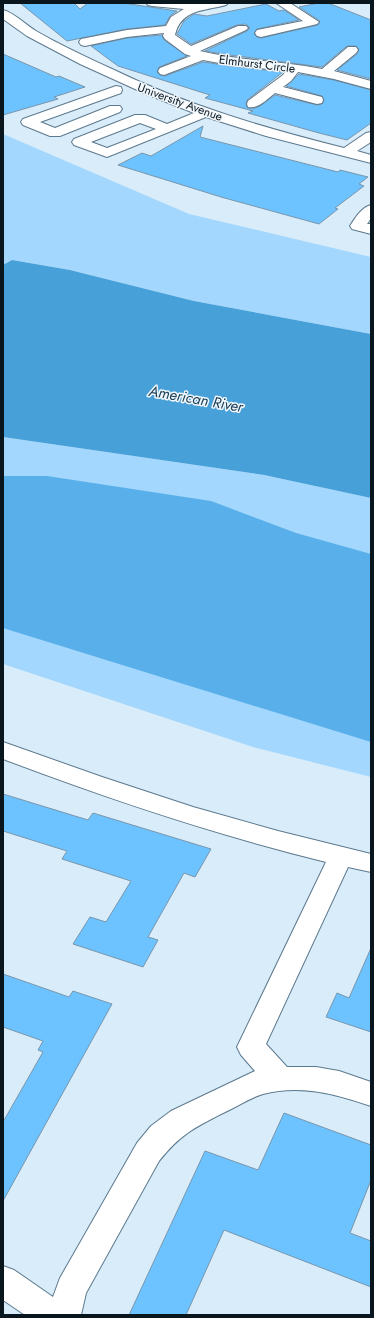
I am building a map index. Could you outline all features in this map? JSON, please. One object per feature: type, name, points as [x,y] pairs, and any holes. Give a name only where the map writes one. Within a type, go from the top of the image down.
[{"type":"street","points":[[152,3],[183,5],[200,8]]},
{"type":"street","points":[[85,42],[148,30],[170,29],[174,20],[178,16],[190,10],[222,3]]},
{"type":"street","points":[[261,33],[313,22],[282,3]]},
{"type":"street","name":"University Avenue","points":[[5,20],[43,53],[116,90],[191,118],[301,150],[371,167]]},
{"type":"street","name":"University Avenue","points":[[5,20],[110,74],[145,90],[206,113],[249,127],[371,159]]},
{"type":"street","points":[[189,51],[242,28]]},
{"type":"street","name":"Elmhurst Circle","points":[[170,29],[169,36],[189,51],[224,61],[248,65],[295,68],[356,80],[371,85]]},
{"type":"street","points":[[324,73],[352,50]]},
{"type":"street","points":[[164,71],[204,55]]},
{"type":"street","points":[[253,104],[287,78],[295,68]]},
{"type":"street","points":[[274,88],[317,100]]},
{"type":"street","points":[[90,99],[115,109],[55,133],[28,122],[62,109],[90,99],[116,90]]},
{"type":"street","points":[[166,128],[140,118],[79,142],[107,153],[206,113]]},
{"type":"street","points":[[346,153],[367,139]]},
{"type":"street","points":[[371,209],[357,226],[371,229]]},
{"type":"street","points":[[3,750],[93,783],[208,820],[371,863]]},
{"type":"street","points":[[280,1079],[251,1047],[341,856]]},
{"type":"street","points":[[65,1315],[71,1289],[148,1152],[162,1134],[181,1120],[257,1083],[280,1079],[316,1079],[339,1083],[371,1094]]},
{"type":"street","points":[[3,1281],[52,1315]]},
{"type":"shaded area","points":[[3,134],[189,214],[371,257],[371,334],[194,301],[70,270],[12,260],[3,265]]},
{"type":"shaded area","points":[[3,437],[264,475],[371,498],[371,777],[253,747],[3,664]]},
{"type":"shaded area","points":[[3,476],[47,476],[211,501],[296,533],[371,554],[371,742],[3,628]]},
{"type":"water","name":"American River","points":[[12,260],[70,270],[194,301],[371,334],[371,498],[264,475],[3,437],[3,265]]},
{"type":"building","points":[[20,3],[74,3],[80,9],[88,3],[123,3],[177,11],[170,16],[165,25],[127,29],[67,41]]},
{"type":"building","points":[[319,3],[328,3],[371,20],[371,79],[337,70],[357,54],[359,49],[356,46],[347,46],[322,67],[205,51],[247,31],[250,28],[246,24],[237,25],[191,44],[177,34],[184,21],[194,14],[207,16],[266,4],[279,11],[284,10],[299,20],[257,29],[254,34],[261,38],[318,25],[320,21],[299,7]]},
{"type":"building","points":[[162,35],[164,40],[187,56],[159,67],[157,72],[160,75],[165,76],[203,62],[283,72],[247,100],[247,107],[252,109],[260,106],[275,95],[317,105],[322,104],[324,100],[322,96],[286,86],[299,74],[334,80],[371,90],[371,123],[347,140],[319,133],[248,113],[253,111],[205,98],[210,95],[118,66],[91,46],[127,38]]},
{"type":"building","points":[[3,54],[56,77],[59,76],[85,87],[54,97],[58,99],[3,115]]},
{"type":"building","points":[[203,126],[200,137],[338,172],[340,170],[368,177],[359,184],[364,186],[335,208],[338,209],[319,224],[221,197],[118,165],[142,153],[151,156]]},
{"type":"building","points":[[3,794],[88,820],[93,813],[211,849],[195,877],[184,873],[148,937],[158,940],[143,967],[73,944],[90,917],[106,922],[131,881],[62,859],[67,851],[3,831]]},
{"type":"building","points":[[371,948],[371,1032],[326,1017],[337,993],[349,998]]},
{"type":"building","points":[[3,974],[69,997],[73,991],[112,1004],[3,1201],[3,1122],[43,1052],[38,1050],[43,1041],[3,1027]]},
{"type":"building","points":[[284,1113],[371,1145],[371,1180],[350,1233],[371,1241],[371,1287],[224,1230],[186,1315],[129,1315],[205,1151],[258,1170]]}]
